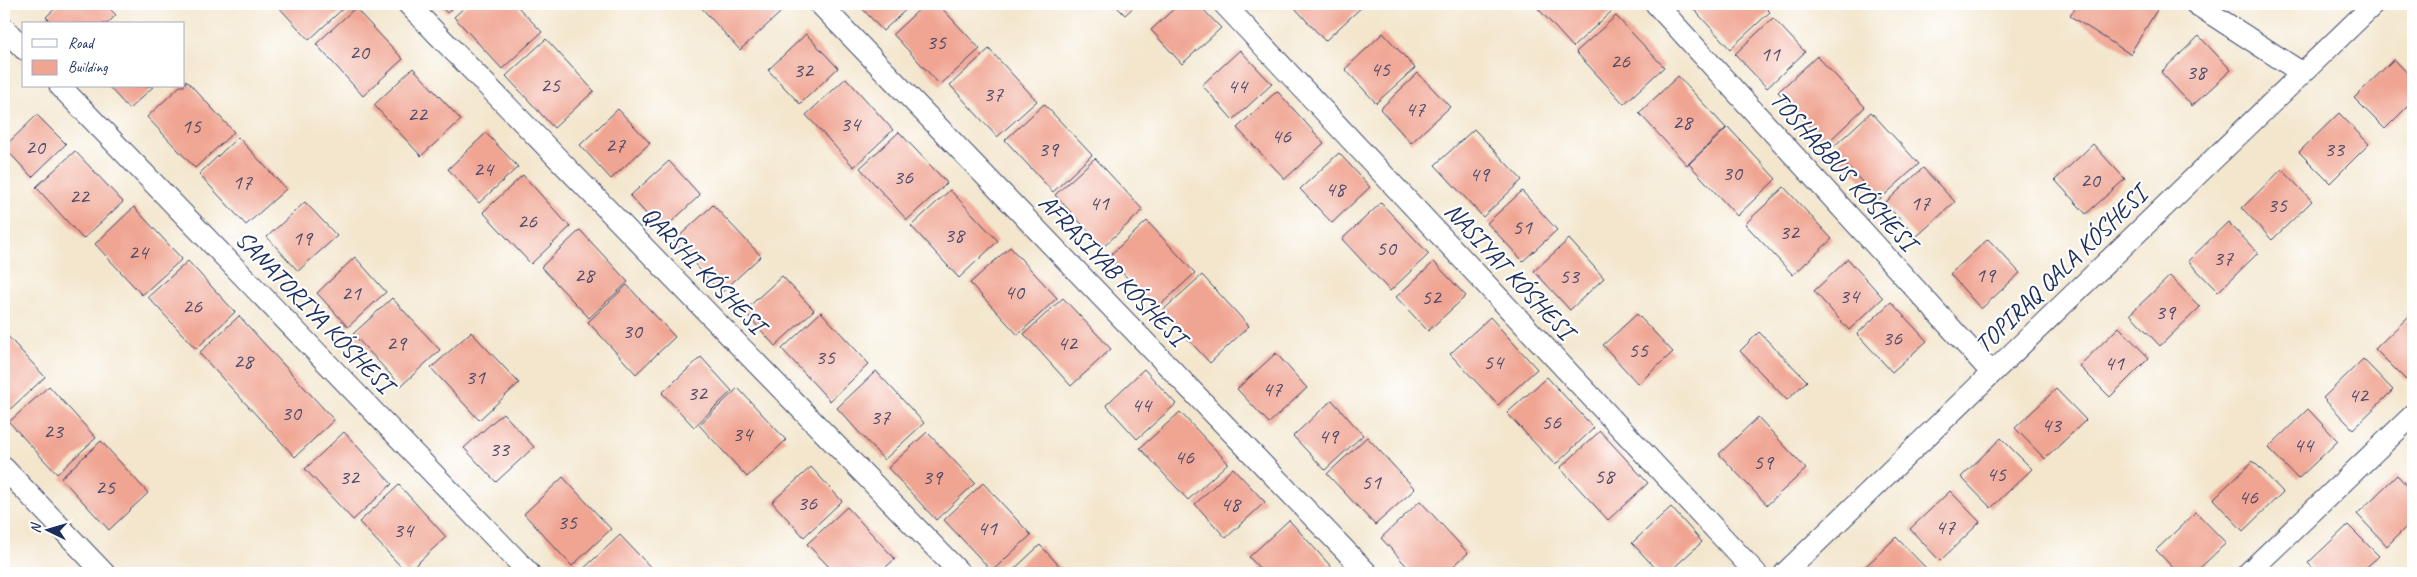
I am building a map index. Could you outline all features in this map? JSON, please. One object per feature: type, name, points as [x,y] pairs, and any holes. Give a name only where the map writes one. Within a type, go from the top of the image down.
[{"type":"street","points":[[408,4],[960,573]]},
{"type":"street","name":"AFRASIYAB KÓSHESI","points":[[820,4],[1367,573]]},
{"type":"street","name":"NASIYAT KÓSHESI","points":[[1224,4],[1756,573]]},
{"type":"street","name":"TOSHABBUS KÓSHESI","points":[[1656,4],[1992,373]]},
{"type":"street","points":[[2196,4],[2302,73]]},
{"type":"street","points":[[1785,573],[2374,4]]},
{"type":"street","points":[[4,28],[22,46]]},
{"type":"street","name":"SANATORIYA KÓSHESI","points":[[62,88],[530,573]]},
{"type":"street","points":[[2248,573],[2413,415]]},
{"type":"street","points":[[4,468],[104,573]]},
{"type":"building","points":[[60,4],[105,4],[116,15],[109,22],[51,22],[46,17]]},
{"type":"building","points":[[276,4],[348,4],[309,40]]},
{"type":"building","points":[[438,4],[457,4],[447,13]]},
{"type":"building","points":[[468,4],[515,4],[542,32],[502,69],[454,17]]},
{"type":"building","points":[[698,4],[771,4],[780,13],[740,50]]},
{"type":"building","points":[[858,4],[912,4],[883,31]]},
{"type":"building","points":[[925,4],[938,4],[980,49],[940,85],[893,34]]},
{"type":"building","points":[[1114,4],[1137,4],[1125,15]]},
{"type":"building","points":[[1179,4],[1198,4],[1221,28],[1182,64],[1151,30]]},
{"type":"building","points":[[1297,4],[1364,5],[1325,41],[1294,7]]},
{"type":"building","points":[[1534,4],[1607,4],[1613,10],[1573,47]]},
{"type":"building","points":[[1689,4],[1762,4],[1770,12],[1730,49]]},
{"type":"building","points":[[2078,4],[2152,4],[2158,8],[2130,54],[2070,16]]},
{"type":"building","points":[[355,8],[403,59],[363,96],[316,44]]},
{"type":"building","points":[[1616,16],[1664,67],[1624,104],[1576,52]]},
{"type":"building","points":[[1773,18],[1805,52],[1767,88],[1735,54]]},
{"type":"building","points":[[1383,33],[1415,68],[1376,103],[1345,69]]},
{"type":"building","points":[[806,34],[838,68],[800,104],[768,70]]},
{"type":"building","points":[[2199,36],[2231,70],[2192,106],[2161,72]]},
{"type":"building","points":[[546,39],[594,91],[554,128],[506,76]]},
{"type":"building","points":[[989,49],[1037,101],[997,137],[950,85]]},
{"type":"building","points":[[1240,50],[1272,84],[1233,120],[1202,85]]},
{"type":"building","points":[[1817,56],[1865,107],[1826,144],[1778,92]]},
{"type":"building","points":[[2394,59],[2413,79],[2413,101],[2385,129],[2354,98]]},
{"type":"building","points":[[413,68],[461,120],[421,156],[374,105]]},
{"type":"building","points":[[1418,73],[1450,107],[1411,143],[1380,109]]},
{"type":"building","points":[[1678,76],[1726,128],[1687,165],[1639,113]]},
{"type":"building","points":[[846,78],[893,130],[854,167],[806,115]]},
{"type":"building","points":[[186,80],[234,132],[195,168],[147,117],[178,88],[185,88]]},
{"type":"building","points":[[110,88],[152,88],[129,109]]},
{"type":"building","points":[[1277,91],[1324,143],[1285,179],[1237,128]]},
{"type":"building","points":[[1044,104],[1092,155],[1053,192],[1005,140]]},
{"type":"building","points":[[618,109],[650,143],[611,179],[580,145]]},
{"type":"building","points":[[1871,112],[1919,164],[1879,200],[1831,149]]},
{"type":"building","points":[[2339,113],[2369,144],[2330,183],[2299,152]]},
{"type":"building","points":[[37,115],[66,144],[32,177],[4,147]]},
{"type":"building","points":[[1728,127],[1776,179],[1737,216],[1689,164]]},
{"type":"building","points":[[1474,129],[1522,180],[1483,217],[1435,165]]},
{"type":"building","points":[[899,132],[947,183],[907,220],[860,168]]},
{"type":"building","points":[[486,133],[518,167],[479,203],[448,169]]},
{"type":"building","points":[[238,137],[286,189],[246,225],[199,174]]},
{"type":"building","points":[[2093,144],[2125,179],[2086,214],[2055,180]]},
{"type":"building","points":[[75,151],[123,202],[83,239],[36,187]]},
{"type":"building","points":[[1339,153],[1370,187],[1332,223],[1300,189]]},
{"type":"building","points":[[1095,158],[1143,210],[1103,247],[1055,195]]},
{"type":"building","points":[[669,161],[700,195],[662,231],[630,196]]},
{"type":"building","points":[[1923,168],[1955,202],[1916,237],[1885,203]]},
{"type":"building","points":[[2282,169],[2312,201],[2272,240],[2242,208]]},
{"type":"building","points":[[523,175],[570,227],[531,264],[483,212]]},
{"type":"building","points":[[1784,187],[1832,239],[1793,275],[1745,224]]},
{"type":"building","points":[[950,190],[998,241],[959,278],[911,226]]},
{"type":"building","points":[[1522,191],[1557,230],[1523,261],[1487,223]]},
{"type":"building","points":[[305,202],[337,236],[298,271],[267,237]]},
{"type":"building","points":[[1381,203],[1429,254],[1390,291],[1342,239]]},
{"type":"building","points":[[713,205],[761,256],[721,293],[674,241]]},
{"type":"building","points":[[134,207],[182,259],[142,295],[95,244]]},
{"type":"building","points":[[1147,221],[1195,273],[1156,309],[1108,257]]},
{"type":"building","points":[[2228,222],[2258,253],[2218,292],[2188,261]]},
{"type":"building","points":[[580,230],[628,282],[589,318],[541,267]]},
{"type":"building","points":[[1569,239],[1604,278],[1570,310],[1534,271]]},
{"type":"building","points":[[1988,239],[2020,273],[1981,309],[1950,274]]},
{"type":"building","points":[[1010,247],[1057,298],[1018,335],[970,283]]},
{"type":"building","points":[[355,257],[386,292],[348,327],[317,293]]},
{"type":"building","points":[[1848,259],[1883,298],[1849,330],[1814,291]]},
{"type":"building","points":[[188,261],[235,312],[196,349],[148,297]]},
{"type":"building","points":[[1434,262],[1466,296],[1428,331],[1396,297]]},
{"type":"building","points":[[1202,275],[1249,326],[1210,363],[1162,311]]},
{"type":"building","points":[[782,276],[814,310],[775,346],[744,311]]},
{"type":"building","points":[[2170,276],[2200,307],[2160,346],[2130,314]]},
{"type":"building","points":[[627,285],[675,337],[636,374],[588,322]]},
{"type":"building","points":[[392,298],[440,350],[401,386],[353,334]]},
{"type":"building","points":[[1063,298],[1111,349],[1071,386],[1024,334]]},
{"type":"building","points":[[1891,302],[1927,341],[1892,372],[1857,334]]},
{"type":"building","points":[[821,312],[869,364],[830,401],[782,349]]},
{"type":"building","points":[[2413,312],[2413,373],[2406,380],[2375,349]]},
{"type":"building","points":[[1637,314],[1673,352],[1638,384],[1603,345]]},
{"type":"building","points":[[239,316],[334,420],[295,457],[199,353]]},
{"type":"building","points":[[1490,317],[1537,369],[1498,405],[1450,354]]},
{"type":"building","points":[[2119,327],[2149,358],[2110,397],[2079,366]]},
{"type":"building","points":[[4,332],[45,377],[6,413],[4,411]]},
{"type":"building","points":[[471,332],[519,383],[479,420],[431,368]]},
{"type":"building","points":[[1759,332],[1807,381],[1787,400],[1740,351]]},
{"type":"building","points":[[1276,353],[1307,388],[1269,423],[1237,389]]},
{"type":"building","points":[[701,357],[732,391],[694,427],[662,393]]},
{"type":"building","points":[[2363,359],[2393,390],[2353,429],[2323,398]]},
{"type":"building","points":[[1144,369],[1176,404],[1137,439],[1106,405]]},
{"type":"building","points":[[876,371],[924,423],[884,460],[837,408]]},
{"type":"building","points":[[1547,377],[1594,428],[1555,465],[1507,413]]},
{"type":"building","points":[[49,386],[96,438],[57,474],[9,422]]},
{"type":"building","points":[[738,388],[786,440],[747,477],[699,425]]},
{"type":"building","points":[[2056,389],[2086,420],[2045,459],[2015,428]]},
{"type":"building","points":[[1332,400],[1363,435],[1325,470],[1293,436]]},
{"type":"building","points":[[2308,409],[2338,441],[2298,479],[2268,448]]},
{"type":"building","points":[[1180,412],[1228,463],[1188,500],[1140,448]]},
{"type":"building","points":[[503,413],[534,447],[496,482],[464,448]]},
{"type":"building","points":[[1758,417],[1806,469],[1767,505],[1719,454]]},
{"type":"building","points":[[1600,431],[1648,483],[1608,520],[1560,468]]},
{"type":"building","points":[[344,432],[392,484],[353,520],[305,469]]},
{"type":"building","points":[[927,432],[975,483],[936,520],[888,468]]},
{"type":"building","points":[[1367,437],[1415,489],[1375,525],[1327,474]]},
{"type":"building","points":[[2001,438],[2032,469],[1991,508],[1961,477]]},
{"type":"building","points":[[101,441],[148,493],[109,530],[61,478]]},
{"type":"building","points":[[2253,461],[2283,492],[2243,531],[2213,499]]},
{"type":"building","points":[[811,467],[842,501],[804,537],[772,502]]},
{"type":"building","points":[[1233,468],[1265,502],[1226,538],[1195,504]]},
{"type":"building","points":[[2397,475],[2413,492],[2413,520],[2387,546],[2357,514]]},
{"type":"building","points":[[563,477],[611,529],[572,566],[524,514]]},
{"type":"building","points":[[983,483],[1031,535],[992,571],[944,520]]},
{"type":"building","points":[[399,485],[446,537],[407,573],[359,522]]},
{"type":"building","points":[[1950,491],[1980,522],[1940,561],[1910,529]]},
{"type":"building","points":[[1420,501],[1468,553],[1446,573],[1413,573],[1381,538]]},
{"type":"building","points":[[847,507],[895,559],[879,573],[835,573],[807,544]]},
{"type":"building","points":[[1671,507],[1702,542],[1668,573],[1660,573],[1632,543]]},
{"type":"building","points":[[2196,512],[2226,543],[2195,573],[2178,573],[2156,550]]},
{"type":"building","points":[[1289,520],[1335,573],[1264,573],[1249,557]]},
{"type":"building","points":[[2348,525],[2379,556],[2360,573],[2318,573],[2308,563]]},
{"type":"building","points":[[620,535],[656,573],[583,573],[581,571]]},
{"type":"building","points":[[1896,537],[1926,568],[1921,573],[1859,573]]},
{"type":"building","points":[[1040,545],[1066,573],[1010,573]]},
{"type":"building","points":[[2145,567],[2152,573],[2139,573]]}]
